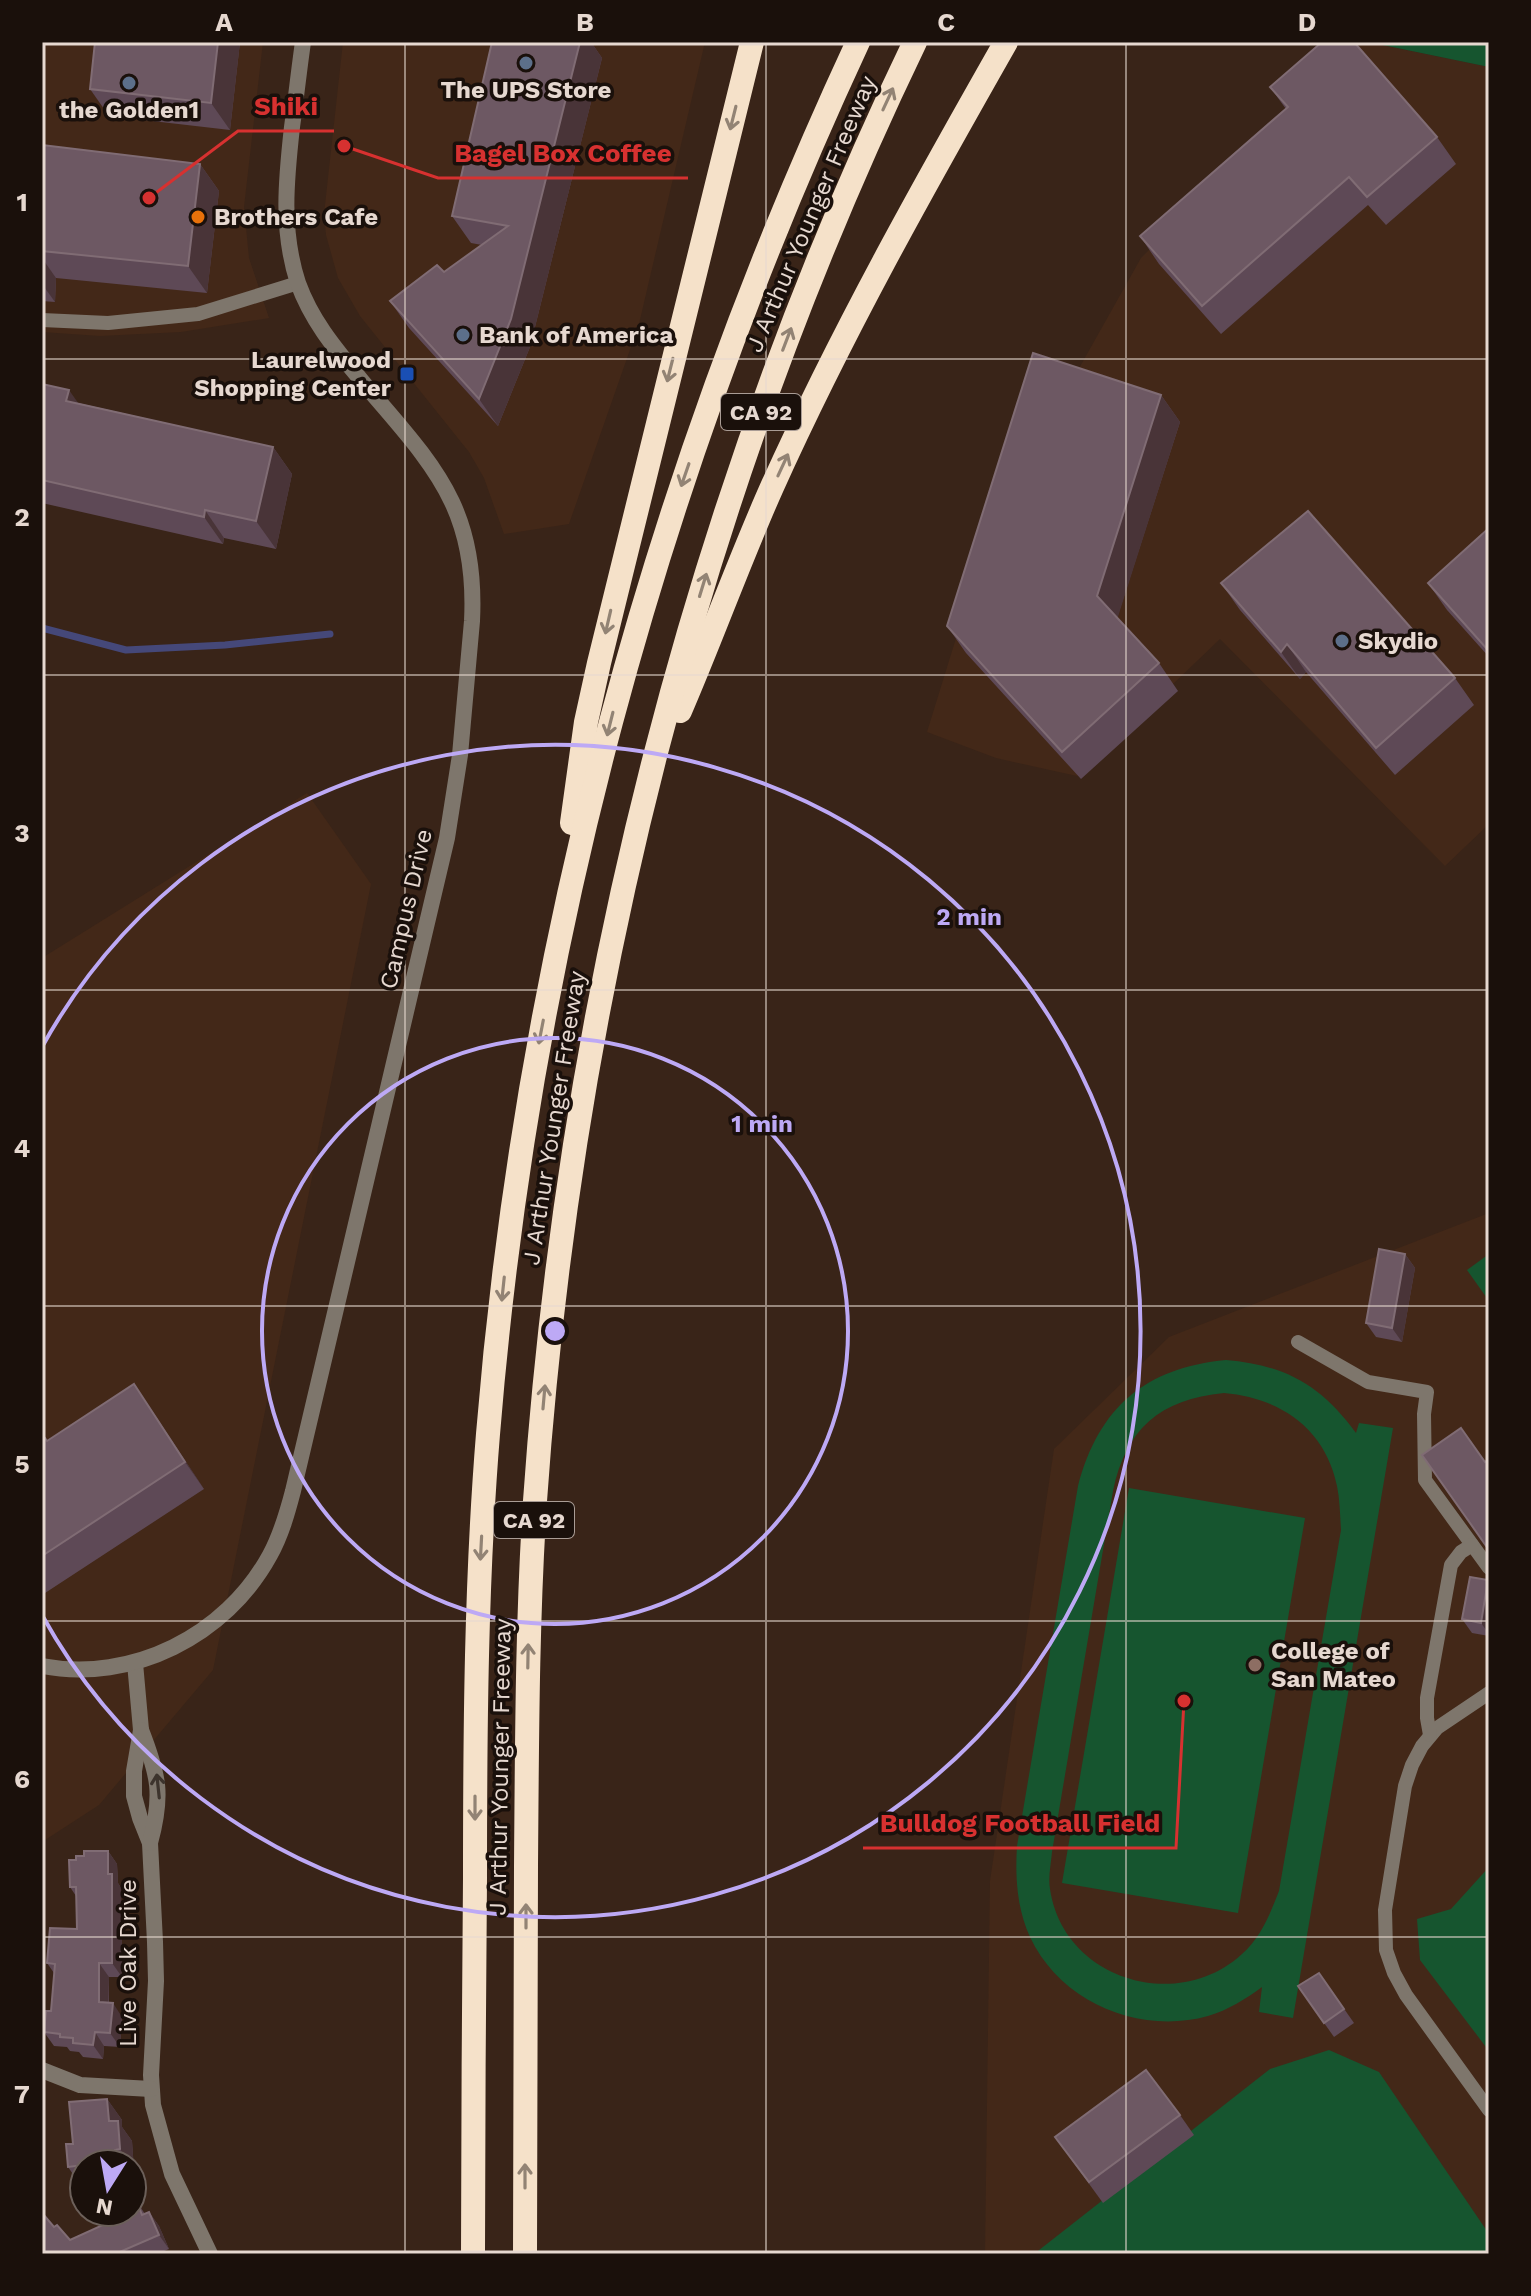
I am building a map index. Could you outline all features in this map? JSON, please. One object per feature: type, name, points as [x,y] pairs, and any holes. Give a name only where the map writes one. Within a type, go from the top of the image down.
[{"type":"highway","points":[[556,955],[577,776],[599,663],[752,42]]},
{"type":"highway","points":[[791,192],[844,42]]},
{"type":"highway","name":"J Arthur Younger Freeway","points":[[473,2254],[476,1697],[484,1484],[513,1205],[534,1074],[556,955],[591,799],[662,543],[713,391],[791,192],[858,42]]},
{"type":"highway","name":"J Arthur Younger Freeway","points":[[525,2254],[528,1666],[539,1445],[573,1152],[603,985],[645,795],[700,596],[767,395],[839,210],[915,42]]},
{"type":"highway","points":[[645,795],[751,535],[794,440],[884,262],[1005,47]]},
{"type":"street","name":"Campus Drive","points":[[42,1666],[84,1670],[135,1663],[190,1639],[227,1610],[259,1573],[277,1541],[286,1519],[452,811],[460,755],[473,599],[465,543],[453,504],[423,457],[326,337],[298,283],[285,227],[285,197],[303,42]]},
{"type":"street","name":"Live Oak Drive","points":[[135,1663],[141,1730],[134,1771],[134,1796],[150,1843],[156,1981],[151,2089],[156,2121],[172,2174],[210,2254]]},
{"type":"street","points":[[141,1730],[159,1788],[158,1811],[150,1843]]},
{"type":"street","points":[[42,2070],[80,2085],[151,2089]]},
{"type":"lane","points":[[42,320],[108,323],[198,314],[298,283]]},
{"type":"lane","points":[[1298,1342],[1368,1382],[1427,1392],[1424,1414],[1425,1480],[1489,1568]]},
{"type":"lane","points":[[1430,1735],[1427,1698],[1451,1565],[1461,1552],[1472,1545]]},
{"type":"lane","points":[[1489,1693],[1430,1735],[1412,1765],[1405,1786],[1385,1910],[1386,1950],[1394,1973],[1406,1995],[1489,2110]]},
{"type":"shaded area","points":[[42,42],[263,42],[244,207],[249,258],[269,318],[181,332],[100,336],[42,332]]},
{"type":"shaded area","points":[[343,42],[705,42],[639,324],[569,524],[504,534],[484,478],[469,452],[360,316],[338,278],[326,235],[324,214]]},
{"type":"shaded area","points":[[1357,42],[1489,67],[1489,824],[1445,866],[1220,639],[1077,776],[996,758],[927,732],[991,525],[1141,258]]},
{"type":"shaded area","points":[[307,793],[371,884],[213,1670],[99,1805],[42,1842],[42,958]]},
{"type":"shaded area","name":"College of San Mateo","points":[[1489,1213],[1489,2254],[985,2254],[990,1881],[1054,1449],[1169,1337]]},
{"type":"green space","points":[[1368,42],[1489,42],[1489,67]]},
{"type":"green space","points":[[1489,1254],[1489,1301],[1467,1270]]},
{"type":"green space","points":[[1226,1360],[1266,1367],[1300,1380],[1315,1390],[1356,1433],[1359,1423],[1393,1428],[1293,2018],[1259,2012],[1262,1987],[1223,2011],[1182,2021],[1130,2017],[1105,2008],[1061,1980],[1044,1960],[1030,1937],[1018,1893],[1017,1846],[1078,1486],[1087,1458],[1099,1434],[1130,1396],[1172,1372]],"holes":[[[1224,1393],[1244,1396],[1281,1409],[1311,1432],[1331,1466],[1337,1486],[1341,1530],[1276,1900],[1260,1933],[1242,1954],[1216,1972],[1186,1982],[1156,1984],[1126,1978],[1099,1965],[1076,1946],[1059,1920],[1050,1889],[1052,1852],[1119,1469],[1137,1434],[1164,1410],[1201,1396]]]},
{"type":"green space","points":[[1129,1488],[1305,1518],[1238,1913],[1062,1883]]},
{"type":"green space","points":[[1489,1867],[1489,2051],[1420,1960],[1417,1919],[1451,1909]]},
{"type":"green space","points":[[1329,2050],[1379,2072],[1489,2234],[1489,2254],[1034,2254],[1270,2069]]},
{"type":"building","points":[[95,42],[218,42],[211,103],[90,89]]},
{"type":"building","points":[[492,42],[580,42],[511,319],[479,399],[390,301],[437,265],[444,272],[508,226],[452,216]]},
{"type":"building","points":[[1322,42],[1354,42],[1437,137],[1367,197],[1349,177],[1202,306],[1140,236],[1288,107],[1270,87]]},
{"type":"building","points":[[42,145],[200,164],[188,266],[42,251]]},
{"type":"building","points":[[1033,353],[1161,395],[1097,596],[1159,663],[1062,752],[947,626]]},
{"type":"building","points":[[42,384],[69,390],[66,401],[273,447],[256,521],[205,510],[204,517],[42,480]]},
{"type":"building","name":"Skydio","points":[[1308,511],[1455,678],[1376,748],[1287,644],[1281,652],[1221,583]]},
{"type":"building","points":[[1489,528],[1489,647],[1487,649],[1428,583]]},
{"type":"building","points":[[1379,1249],[1405,1254],[1392,1328],[1366,1323]]},
{"type":"building","points":[[134,1384],[185,1462],[42,1556],[42,1434],[47,1441]]},
{"type":"building","points":[[1461,1428],[1485,1462],[1489,1459],[1489,1550],[1422,1455]]},
{"type":"building","points":[[1470,1577],[1488,1580],[1481,1623],[1462,1619]]},
{"type":"building","points":[[84,1851],[108,1851],[108,1874],[112,1874],[112,1963],[99,1963],[99,2002],[113,2003],[110,2033],[95,2032],[93,2045],[73,2043],[73,2038],[44,2032],[46,2011],[51,2011],[55,1964],[47,1963],[50,1928],[77,1929],[76,1887],[70,1887],[69,1860],[84,1856]]},
{"type":"building","points":[[1319,1973],[1344,2009],[1324,2023],[1298,1986]]},
{"type":"building","points":[[1146,2070],[1180,2115],[1089,2182],[1055,2137]]},
{"type":"building","points":[[107,2099],[109,2121],[118,2121],[120,2148],[68,2148],[68,2167],[66,2144],[73,2144],[69,2102]]},
{"type":"building","points":[[149,2212],[159,2235],[115,2254],[42,2254],[43,2214],[70,2240],[96,2228],[148,2228]]},
{"type":"waterway","points":[[42,628],[126,650],[225,645],[330,634]]},
{"type":"place","name":"The UPS Store","points":[[526,63]]},
{"type":"place","name":"the Golden1","points":[[129,83]]},
{"type":"place","name":"Bagel Box Coffee","points":[[344,146]]},
{"type":"place","name":"Shiki","points":[[149,198]]},
{"type":"place","name":"Brothers Cafe","points":[[198,217]]},
{"type":"place","name":"Bank of America","points":[[463,335]]},
{"type":"place","name":"Laurelwood Shopping Center","points":[[407,374]]},
{"type":"place","name":"Skydio","points":[[1342,641]]},
{"type":"place","name":"College of San Mateo","points":[[1255,1665]]},
{"type":"place","name":"Bulldog Football Field","points":[[1184,1701]]}]
